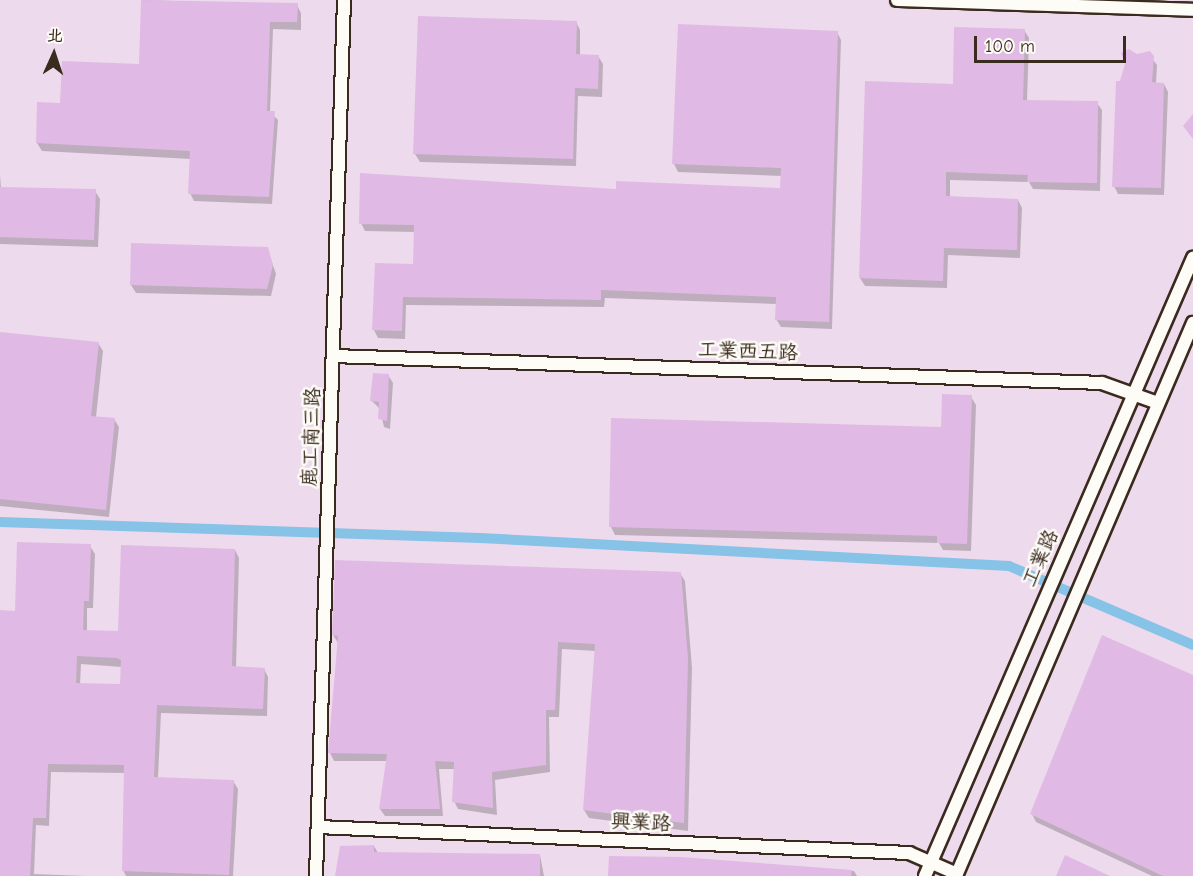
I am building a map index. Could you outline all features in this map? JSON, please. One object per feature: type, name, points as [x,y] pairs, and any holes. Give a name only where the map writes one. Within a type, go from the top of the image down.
[{"type":"street","name":"鹿工南三路","points":[[316,876],[344,0]]},
{"type":"street","points":[[897,0],[1193,10]]},
{"type":"street","name":"工業路","points":[[925,876],[1193,258]]},
{"type":"street","points":[[957,875],[1193,323]]},
{"type":"street","name":"工業西五路","points":[[333,356],[1102,383],[1158,403]]},
{"type":"street","name":"興業路","points":[[318,827],[909,853],[957,875]]},
{"type":"shaded area","points":[[0,0],[1193,0],[1193,876],[0,876]]},
{"type":"building","points":[[141,0],[298,3],[297,22],[270,22],[267,111],[275,111],[269,197],[188,194],[190,151],[36,143],[37,102],[60,103],[62,61],[139,64]]},
{"type":"building","points":[[418,16],[577,21],[576,54],[599,55],[598,89],[575,88],[573,159],[413,154]]},
{"type":"building","points":[[678,24],[838,31],[829,322],[775,320],[776,297],[601,290],[601,300],[403,297],[402,331],[372,330],[375,263],[413,264],[414,225],[359,224],[360,173],[616,189],[616,181],[780,188],[781,168],[672,164]]},
{"type":"building","points":[[954,27],[1025,29],[1023,100],[1098,101],[1097,183],[1027,182],[1028,175],[946,172],[946,196],[1018,199],[1017,250],[944,248],[943,281],[859,278],[865,81],[953,84]]},
{"type":"building","points":[[1129,49],[1137,54],[1150,51],[1154,56],[1152,82],[1164,83],[1161,188],[1112,187],[1116,81],[1120,81],[1125,64],[1121,53]]},
{"type":"building","points":[[1193,114],[1193,139],[1183,126]]},
{"type":"building","points":[[0,187],[96,189],[94,240],[0,237]]},
{"type":"building","points":[[131,243],[268,247],[273,265],[267,289],[130,285]]},
{"type":"building","points":[[0,332],[99,342],[91,416],[115,418],[106,510],[0,499]]},
{"type":"building","points":[[373,373],[389,374],[387,421],[378,419],[379,402],[370,401]]},
{"type":"building","points":[[942,394],[972,395],[967,544],[937,543],[937,536],[609,527],[611,418],[941,427]]},
{"type":"building","points":[[17,542],[91,544],[89,601],[84,601],[83,630],[118,631],[121,545],[235,549],[232,666],[265,668],[263,709],[157,705],[154,777],[234,780],[229,875],[122,871],[124,765],[48,764],[46,818],[33,818],[30,876],[0,876],[0,610],[15,611]],"holes":[[[77,656],[121,660],[120,684],[76,683]]]},
{"type":"building","points":[[335,560],[681,572],[688,659],[684,823],[583,810],[595,644],[558,642],[555,710],[546,710],[546,765],[492,772],[493,808],[452,802],[454,762],[435,761],[440,809],[379,809],[387,754],[328,753],[338,636],[332,635]]},
{"type":"building","points":[[1102,635],[1193,675],[1193,876],[1163,876],[1030,814]]},
{"type":"building","points":[[374,845],[374,852],[540,854],[540,876],[335,876],[340,846]]},
{"type":"building","points":[[1065,855],[1110,876],[1056,876]]},
{"type":"building","points":[[609,856],[681,857],[852,870],[851,876],[608,876]]},
{"type":"waterway","points":[[0,522],[480,538],[1009,566],[1193,645]]}]
